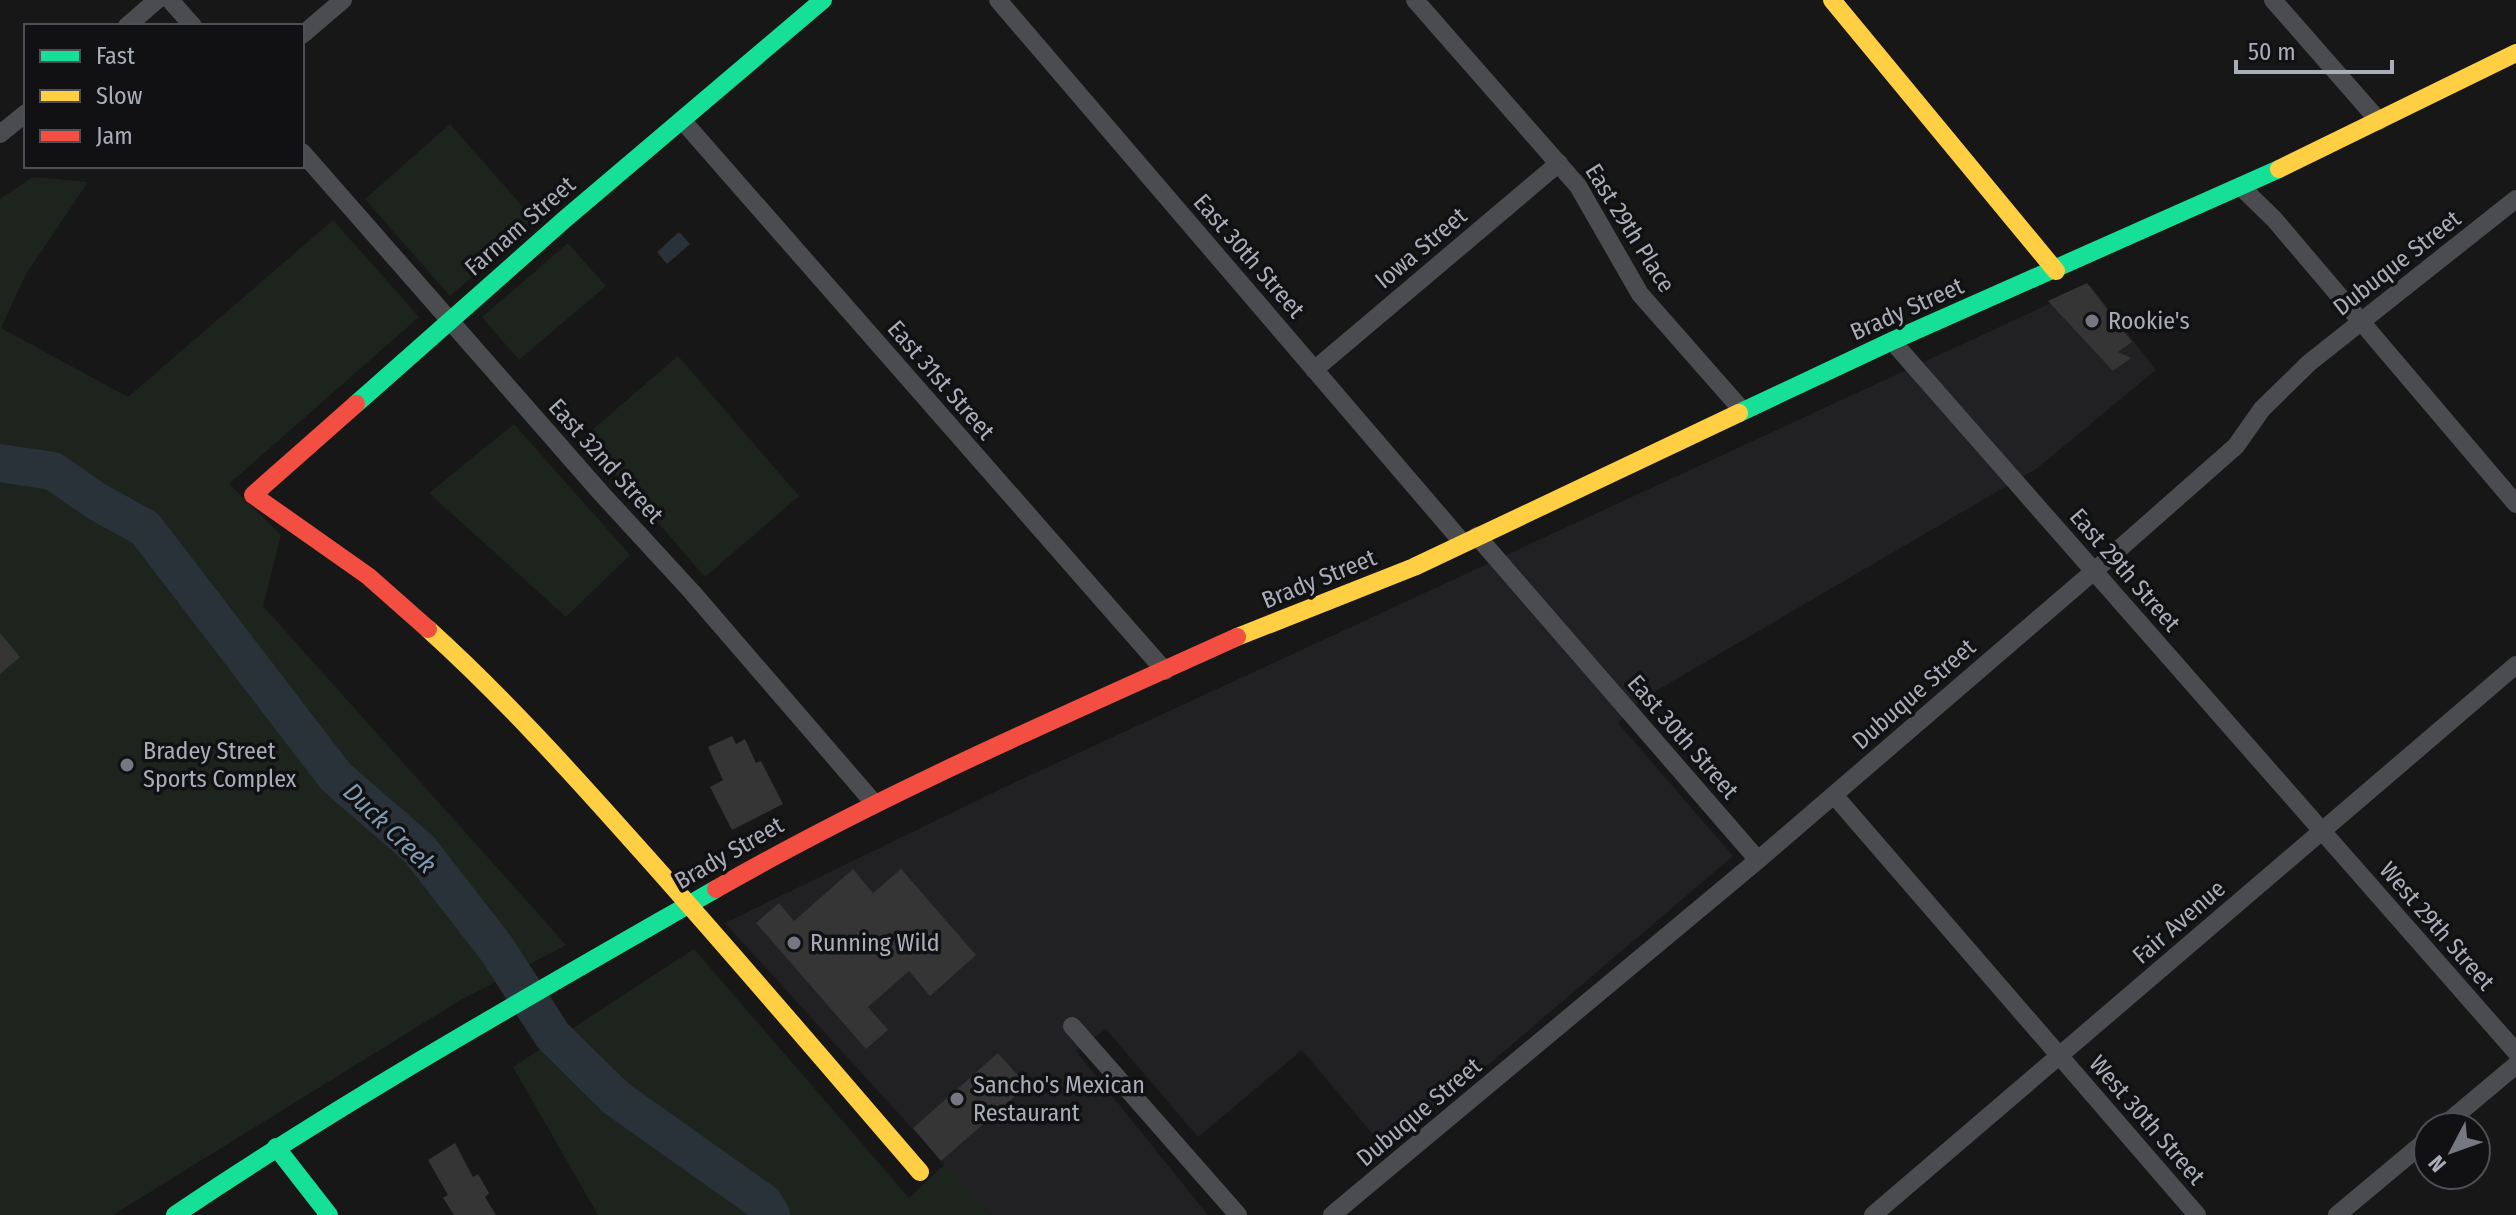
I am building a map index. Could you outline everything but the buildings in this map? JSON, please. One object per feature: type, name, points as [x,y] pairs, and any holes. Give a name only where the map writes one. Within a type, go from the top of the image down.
[{"type":"main road","name":"Farnam Street","points":[[689,904],[559,759],[473,670],[368,576],[253,495],[449,320],[823,0]]},
{"type":"main road","points":[[1832,0],[2056,271]]},
{"type":"main road","name":"Brady Street","points":[[175,1215],[276,1147],[442,1047],[801,840],[874,803],[1238,637],[1414,567],[1892,341],[2241,187],[2516,53]]},
{"type":"main road","points":[[689,904],[920,1172]]},
{"type":"main road","points":[[276,1147],[329,1215]]},
{"type":"street","points":[[129,24],[157,0]]},
{"type":"street","points":[[170,0],[191,24]]},
{"type":"street","points":[[304,33],[343,0]]},
{"type":"street","name":"East 30th Street","points":[[998,0],[1314,370],[1758,860]]},
{"type":"street","name":"East 29th Place","points":[[1415,0],[1578,186],[1640,294],[1742,410]]},
{"type":"street","points":[[2273,0],[2379,121]]},
{"type":"street","points":[[0,134],[24,115]]},
{"type":"street","name":"East 31st Street","points":[[682,120],[1165,671]]},
{"type":"street","name":"East 32nd Street","points":[[304,154],[692,592],[874,803]]},
{"type":"street","name":"Iowa Street","points":[[1314,370],[1559,163]]},
{"type":"street","points":[[2241,187],[2274,219],[2516,504]]},
{"type":"street","name":"Dubuque Street","points":[[1332,1215],[1758,860],[2093,572],[2236,446],[2272,400],[2309,363],[2516,199]]},
{"type":"street","name":"East 29th Street","points":[[1892,341],[2323,831]]},
{"type":"street","name":"Fair Avenue","points":[[1873,1215],[2516,665]]},
{"type":"street","points":[[1834,795],[2060,1056]]},
{"type":"street","name":"West 29th Street","points":[[2323,831],[2516,1052]]},
{"type":"street","points":[[1072,1026],[1238,1215]]},
{"type":"street","name":"West 30th Street","points":[[2060,1056],[2197,1215]]},
{"type":"street","points":[[2461,1111],[2516,1065]]},
{"type":"street","points":[[2337,1215],[2412,1152]]},
{"type":"shaded area","points":[[450,124],[536,222],[450,296],[365,199]]},
{"type":"shaded area","points":[[33,177],[88,182],[26,274],[1,328],[128,397],[333,220],[419,317],[229,484],[281,535],[263,606],[566,945],[459,1001],[113,1215],[0,1215],[0,199]]},
{"type":"shaded area","points":[[679,232],[690,244],[667,264],[657,252]]},
{"type":"shaded area","points":[[568,243],[606,286],[519,360],[482,317]]},
{"type":"shaded area","points":[[2090,285],[2156,370],[2036,469],[1642,699],[1618,723],[1733,856],[1387,1151],[1302,1050],[1198,1137],[1106,1029],[1076,1051],[1208,1215],[991,1215],[725,923],[1005,787]]},
{"type":"shaded area","points":[[678,356],[799,496],[705,577],[584,437]]},
{"type":"shaded area","points":[[514,424],[630,555],[566,617],[429,493]]},
{"type":"shaded area","points":[[694,949],[909,1198],[946,1163],[991,1215],[598,1215],[513,1067]]},
{"type":"waterway","name":"Duck Creek","points":[[0,463],[53,471],[96,501],[145,528],[336,777],[419,849],[496,948],[553,1036],[616,1098],[764,1203],[771,1215]]},
{"type":"traffic: fast","points":[[356,404],[565,219],[823,0]]},
{"type":"traffic: fast","points":[[1739,413],[1892,341],[2279,169]]},
{"type":"traffic: fast","points":[[175,1215],[375,1088],[716,889]]},
{"type":"traffic: fast","points":[[276,1147],[329,1215]]},
{"type":"traffic: slow","points":[[1832,0],[2056,271]]},
{"type":"traffic: slow","points":[[2279,169],[2516,53]]},
{"type":"traffic: slow","points":[[1237,637],[1414,567],[1739,413]]},
{"type":"traffic: slow","points":[[428,629],[508,706],[584,788],[920,1172]]},
{"type":"traffic: jam","points":[[356,404],[253,495],[368,576],[428,629]]},
{"type":"traffic: jam","points":[[716,889],[908,788],[1237,637]]},
{"type":"place","name":"Rookie's","points":[[2092,321]]},
{"type":"place","name":"Bradey Street Sports Complex","points":[[127,765]]},
{"type":"place","name":"Running Wild","points":[[794,943]]},
{"type":"place","name":"Sancho's Mexican Restaurant","points":[[957,1099]]}]
